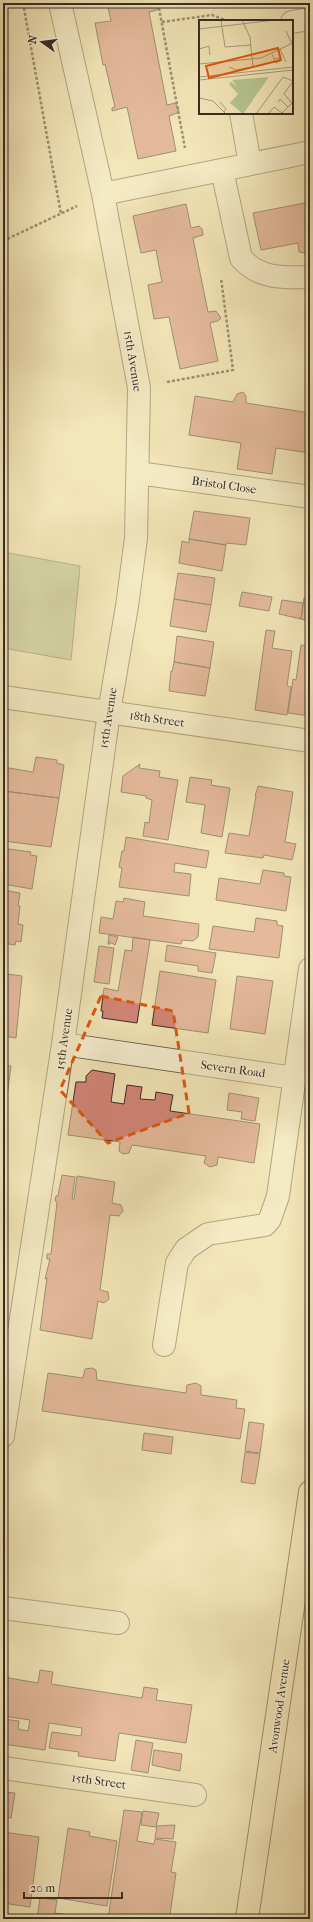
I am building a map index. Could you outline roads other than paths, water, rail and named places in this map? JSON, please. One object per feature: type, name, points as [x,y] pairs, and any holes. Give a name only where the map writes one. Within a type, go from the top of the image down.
[{"type":"main road","name":"Avonwood Avenue","points":[[247,1919],[310,1492]]},
{"type":"street","name":"15th Avenue","points":[[3,1436],[63,1044],[109,712],[127,606],[136,538],[139,388],[103,194],[60,3]]},
{"type":"street","points":[[293,22],[310,19]]},
{"type":"street","points":[[241,114],[250,164]]},
{"type":"street","points":[[103,194],[310,152]]},
{"type":"street","points":[[222,170],[241,258],[249,267],[274,277],[310,277]]},
{"type":"street","name":"Bristol Close","points":[[138,473],[310,497]]},
{"type":"street","name":"18th Street","points":[[3,697],[310,741]]},
{"type":"street","points":[[164,1345],[177,1263],[186,1249],[208,1234],[265,1225],[270,1219],[278,1196],[310,969]]},
{"type":"street","name":"Severn Road","points":[[63,1044],[294,1078]]},
{"type":"street","points":[[3,1608],[118,1623]]},
{"type":"street","name":"15th Street","points":[[3,1768],[195,1795]]}]
